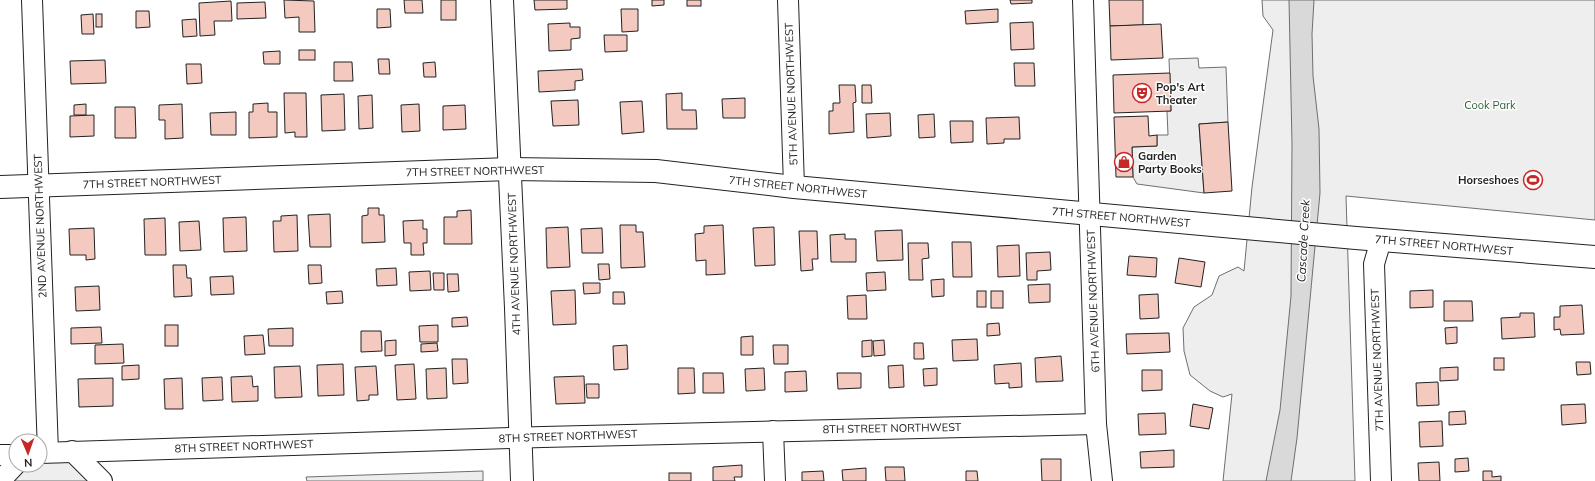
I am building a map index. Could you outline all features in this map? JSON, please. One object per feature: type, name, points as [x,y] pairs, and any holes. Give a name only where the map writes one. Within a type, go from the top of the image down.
[{"type":"main road","name":"4TH AVENUE NORTHWEST","points":[[502,0],[522,481]]},
{"type":"main road","name":"7TH STREET NORTHWEST","points":[[0,187],[510,169],[656,171],[794,187],[1356,238],[1595,257]]},
{"type":"street","name":"2ND AVENUE NORTHWEST","points":[[32,0],[44,433]]},
{"type":"street","name":"5TH AVENUE NORTHWEST","points":[[788,0],[794,187]]},
{"type":"street","name":"6TH AVENUE NORTHWEST","points":[[1083,0],[1096,424],[1102,481]]},
{"type":"street","name":"7TH AVENUE NORTHWEST","points":[[1381,240],[1374,264],[1381,481]]},
{"type":"street","name":"8TH STREET NORTHWEST","points":[[48,453],[773,431],[1096,424]]},
{"type":"street","points":[[773,431],[774,481]]},
{"type":"street","points":[[72,452],[102,481]]},
{"type":"street","points":[[0,481],[8,472]]},
{"type":"green space","name":"Cook Park","points":[[1262,0],[1595,0],[1595,220],[1346,196],[1355,481],[1223,481],[1232,394],[1223,397],[1210,391],[1190,375],[1184,351],[1183,328],[1194,307],[1212,295],[1219,276],[1238,267],[1244,271],[1252,187],[1273,30],[1263,16]]},
{"type":"green space","points":[[72,451],[102,481],[0,481],[8,473],[48,473],[48,452]]},
{"type":"shaded area","points":[[1198,58],[1199,68],[1226,67],[1228,122],[1199,124],[1204,193],[1137,184],[1133,177],[1132,147],[1157,146],[1157,135],[1168,135],[1167,111],[1171,111],[1169,59]]},
{"type":"shaded area","points":[[483,471],[483,481],[307,481],[306,477]]},
{"type":"water","name":"Cascade Creek","points":[[1289,0],[1314,0],[1312,34],[1313,76],[1319,129],[1320,193],[1297,438],[1291,481],[1266,481],[1280,410],[1291,296],[1292,144]]},
{"type":"building","points":[[284,0],[314,1],[315,32],[299,32],[299,17],[285,18]]},
{"type":"building","points":[[404,0],[422,0],[423,13],[405,13]]},
{"type":"building","points":[[441,0],[456,0],[456,20],[441,20]]},
{"type":"building","points":[[534,0],[567,0],[567,9],[535,10]]},
{"type":"building","points":[[652,0],[664,0],[664,5],[652,6]]},
{"type":"building","points":[[687,0],[701,0],[701,6],[687,6]]},
{"type":"building","points":[[1010,0],[1032,0],[1032,3],[1011,4]]},
{"type":"building","points":[[1109,0],[1143,0],[1143,25],[1110,26]]},
{"type":"building","points":[[231,1],[232,21],[214,21],[215,35],[200,36],[199,3]]},
{"type":"building","points":[[265,2],[266,18],[237,19],[237,3]]},
{"type":"building","points":[[377,9],[390,9],[391,27],[377,28]]},
{"type":"building","points":[[621,9],[638,9],[638,31],[622,32]]},
{"type":"building","points":[[998,9],[998,22],[966,24],[965,11]]},
{"type":"building","points":[[136,11],[149,11],[150,27],[136,28]]},
{"type":"building","points":[[93,14],[94,34],[82,34],[81,15]]},
{"type":"building","points":[[96,14],[102,14],[102,27],[96,27]]},
{"type":"building","points":[[196,19],[197,36],[183,37],[182,20]]},
{"type":"building","points":[[1033,22],[1034,49],[1011,50],[1010,23]]},
{"type":"building","points":[[570,23],[570,27],[580,27],[580,38],[571,39],[571,50],[549,51],[548,24]]},
{"type":"building","points":[[1161,24],[1163,58],[1111,60],[1110,26]]},
{"type":"building","points":[[604,35],[627,35],[627,51],[605,52]]},
{"type":"building","points":[[299,50],[315,50],[315,60],[299,60]]},
{"type":"building","points":[[280,51],[280,64],[264,64],[263,52]]},
{"type":"building","points":[[378,59],[389,59],[390,74],[379,74]]},
{"type":"building","points":[[105,60],[106,83],[71,84],[70,61]]},
{"type":"building","points":[[334,62],[352,62],[353,81],[334,81]]},
{"type":"building","points":[[435,62],[436,77],[424,77],[423,63]]},
{"type":"building","points":[[1014,63],[1034,63],[1035,86],[1015,86]]},
{"type":"building","points":[[186,64],[201,64],[202,83],[187,84]]},
{"type":"building","points":[[582,69],[583,80],[575,81],[575,90],[539,92],[538,71]]},
{"type":"building","name":"Pop's Art Theater","points":[[1170,73],[1171,111],[1114,113],[1113,75]]},
{"type":"building","points":[[839,85],[855,85],[856,102],[853,103],[854,132],[829,134],[829,111],[833,111],[833,103],[840,103]]},
{"type":"building","points":[[862,85],[871,85],[872,103],[862,103]]},
{"type":"building","points":[[284,93],[306,93],[307,137],[295,137],[295,132],[285,133]]},
{"type":"building","points":[[682,93],[682,110],[696,110],[697,129],[667,129],[666,94]]},
{"type":"building","points":[[344,94],[345,130],[322,131],[321,95]]},
{"type":"building","points":[[372,95],[373,128],[359,129],[358,96]]},
{"type":"building","points":[[745,98],[745,118],[723,118],[722,99]]},
{"type":"building","points":[[578,100],[579,125],[553,126],[551,101]]},
{"type":"building","points":[[642,101],[644,132],[622,134],[620,102]]},
{"type":"building","points":[[268,103],[268,112],[277,112],[277,137],[249,138],[249,112],[253,112],[253,104]]},
{"type":"building","points":[[86,104],[86,115],[74,115],[74,105]]},
{"type":"building","points":[[182,104],[183,138],[165,139],[165,120],[159,120],[159,105]]},
{"type":"building","points":[[419,104],[420,131],[402,132],[401,105]]},
{"type":"building","points":[[465,105],[466,129],[443,130],[443,106]]},
{"type":"building","points":[[115,107],[135,107],[136,138],[115,138]]},
{"type":"building","points":[[236,112],[236,135],[211,135],[210,113]]},
{"type":"building","points":[[890,113],[891,136],[867,138],[866,114]]},
{"type":"building","points":[[934,114],[935,137],[919,138],[918,115]]},
{"type":"building","points":[[94,115],[94,136],[70,137],[70,116]]},
{"type":"building","name":"Garden Party Books","points":[[1148,116],[1149,136],[1157,135],[1157,146],[1132,147],[1133,177],[1116,177],[1114,117]]},
{"type":"building","points":[[1019,117],[1020,139],[1004,139],[1004,143],[987,144],[986,118]]},
{"type":"building","points":[[950,121],[973,121],[973,142],[951,143]]},
{"type":"building","points":[[1228,122],[1232,191],[1204,193],[1199,124]]},
{"type":"building","points":[[368,208],[379,208],[379,215],[384,215],[385,242],[362,243],[362,216],[368,215]]},
{"type":"building","points":[[471,210],[472,244],[444,244],[444,217],[457,217],[457,211]]},
{"type":"building","points":[[330,214],[331,247],[310,247],[308,215]]},
{"type":"building","points":[[297,215],[298,251],[274,252],[273,221],[281,221],[281,216]]},
{"type":"building","points":[[246,217],[247,251],[224,252],[223,218]]},
{"type":"building","points":[[165,218],[166,255],[145,255],[144,219]]},
{"type":"building","points":[[423,220],[423,229],[427,229],[427,243],[423,243],[424,255],[411,255],[411,243],[404,243],[403,221]]},
{"type":"building","points":[[199,221],[201,250],[180,251],[179,222]]},
{"type":"building","points":[[620,225],[636,225],[636,232],[643,232],[645,267],[621,268]]},
{"type":"building","points":[[723,225],[725,274],[706,275],[706,260],[696,261],[695,234],[704,233],[704,226]]},
{"type":"building","points":[[568,227],[570,267],[547,268],[546,228]]},
{"type":"building","points":[[774,227],[775,265],[755,266],[753,228]]},
{"type":"building","points":[[94,228],[95,259],[86,260],[86,255],[70,255],[69,229]]},
{"type":"building","points":[[602,228],[603,253],[582,253],[581,229]]},
{"type":"building","points":[[902,230],[903,260],[877,261],[875,231]]},
{"type":"building","points":[[799,231],[817,231],[818,259],[812,259],[813,270],[801,271]]},
{"type":"building","points":[[845,234],[845,239],[856,239],[856,262],[831,262],[830,235]]},
{"type":"building","points":[[952,242],[971,242],[972,277],[953,277]]},
{"type":"building","points":[[908,243],[928,243],[929,258],[922,259],[923,280],[909,280]]},
{"type":"building","points":[[1019,245],[1020,276],[998,277],[997,246]]},
{"type":"building","points":[[1050,252],[1051,270],[1037,271],[1037,280],[1027,280],[1026,253]]},
{"type":"building","points":[[1129,256],[1157,258],[1156,277],[1127,275]]},
{"type":"building","points":[[1179,258],[1205,262],[1201,287],[1175,283]]},
{"type":"building","points":[[598,264],[609,264],[610,279],[599,280]]},
{"type":"building","points":[[173,265],[186,265],[187,278],[191,278],[192,296],[174,297]]},
{"type":"building","points":[[308,265],[321,265],[322,283],[309,284]]},
{"type":"building","points":[[396,268],[397,285],[377,286],[376,269]]},
{"type":"building","points":[[430,271],[431,290],[410,291],[409,272]]},
{"type":"building","points":[[885,272],[886,290],[867,291],[866,273]]},
{"type":"building","points":[[433,273],[444,273],[444,290],[434,290]]},
{"type":"building","points":[[447,274],[458,274],[459,291],[448,292]]},
{"type":"building","points":[[233,276],[234,294],[211,295],[210,277]]},
{"type":"building","points":[[944,279],[944,296],[932,297],[931,280]]},
{"type":"building","points":[[583,283],[600,283],[600,293],[584,294]]},
{"type":"building","points":[[1050,284],[1050,302],[1029,303],[1028,285]]},
{"type":"building","points":[[99,286],[100,310],[76,311],[75,287]]},
{"type":"building","points":[[575,290],[576,324],[553,325],[551,291]]},
{"type":"building","points":[[1433,290],[1433,307],[1410,308],[1410,291]]},
{"type":"building","points":[[342,291],[343,303],[327,304],[326,292]]},
{"type":"building","points":[[977,291],[986,291],[986,307],[977,307]]},
{"type":"building","points":[[991,291],[1003,291],[1003,308],[991,308]]},
{"type":"building","points":[[613,292],[624,292],[625,304],[613,304]]},
{"type":"building","points":[[1158,294],[1159,318],[1140,319],[1139,295]]},
{"type":"building","points":[[866,295],[867,319],[848,319],[847,296]]},
{"type":"building","points":[[1444,301],[1472,301],[1473,321],[1444,321]]},
{"type":"building","points":[[1582,305],[1584,334],[1561,335],[1560,329],[1554,330],[1554,317],[1560,317],[1560,306]]},
{"type":"building","points":[[1520,313],[1534,313],[1535,337],[1502,339],[1501,318],[1520,317]]},
{"type":"building","points":[[467,317],[468,326],[452,327],[452,318]]},
{"type":"building","points":[[999,323],[1000,335],[987,336],[987,324]]},
{"type":"building","points":[[165,325],[178,325],[178,346],[165,346]]},
{"type":"building","points":[[438,325],[438,342],[420,342],[419,326]]},
{"type":"building","points":[[101,327],[102,343],[71,344],[71,328]]},
{"type":"building","points":[[1457,327],[1457,343],[1446,344],[1445,328]]},
{"type":"building","points":[[293,328],[293,346],[269,346],[268,329]]},
{"type":"building","points":[[361,331],[381,331],[382,351],[361,352]]},
{"type":"building","points":[[1169,333],[1170,352],[1127,354],[1126,334]]},
{"type":"building","points":[[263,335],[265,354],[245,355],[244,336]]},
{"type":"building","points":[[753,336],[753,355],[741,355],[741,337]]},
{"type":"building","points":[[977,339],[978,360],[953,361],[952,340]]},
{"type":"building","points":[[396,340],[396,355],[385,356],[385,341]]},
{"type":"building","points":[[872,340],[872,356],[862,357],[862,341]]},
{"type":"building","points":[[884,340],[885,355],[874,356],[873,341]]},
{"type":"building","points":[[437,343],[438,351],[421,352],[421,344]]},
{"type":"building","points":[[914,343],[923,343],[924,359],[914,359]]},
{"type":"building","points":[[123,344],[124,363],[95,364],[95,345]]},
{"type":"building","points":[[627,345],[628,369],[614,370],[613,346]]},
{"type":"building","points":[[773,345],[788,345],[788,364],[774,364]]},
{"type":"building","points":[[1061,356],[1063,381],[1036,382],[1035,358]]},
{"type":"building","points":[[1494,358],[1504,358],[1504,370],[1494,370]]},
{"type":"building","points":[[452,359],[467,359],[468,383],[453,384]]},
{"type":"building","points":[[1576,362],[1590,362],[1591,374],[1577,375]]},
{"type":"building","points":[[1021,363],[1022,387],[1009,388],[1009,383],[995,384],[994,365]]},
{"type":"building","points":[[343,364],[344,395],[318,396],[317,365]]},
{"type":"building","points":[[414,364],[416,399],[397,400],[395,365]]},
{"type":"building","points":[[139,365],[139,379],[122,380],[122,366]]},
{"type":"building","points":[[903,365],[904,387],[889,388],[888,366]]},
{"type":"building","points":[[300,366],[302,397],[275,398],[274,367]]},
{"type":"building","points":[[376,366],[378,395],[369,395],[369,400],[357,401],[355,367]]},
{"type":"building","points":[[1458,367],[1458,380],[1440,381],[1440,368]]},
{"type":"building","points":[[446,368],[447,398],[427,399],[426,369]]},
{"type":"building","points":[[678,368],[694,368],[695,393],[678,394]]},
{"type":"building","points":[[764,368],[765,390],[746,391],[745,369]]},
{"type":"building","points":[[937,368],[937,385],[924,386],[923,369]]},
{"type":"building","points":[[1142,370],[1162,370],[1162,390],[1142,391]]},
{"type":"building","points":[[806,371],[807,391],[785,392],[785,372]]},
{"type":"building","points":[[703,373],[723,373],[724,393],[703,393]]},
{"type":"building","points":[[837,373],[861,373],[861,388],[838,389]]},
{"type":"building","points":[[252,376],[253,387],[258,386],[258,401],[232,402],[231,377]]},
{"type":"building","points":[[584,376],[585,403],[556,404],[554,377]]},
{"type":"building","points":[[222,377],[223,400],[203,401],[202,378]]},
{"type":"building","points":[[113,378],[113,406],[79,407],[78,379]]},
{"type":"building","points":[[182,378],[183,409],[165,409],[164,379]]},
{"type":"building","points":[[1438,382],[1439,405],[1417,406],[1416,383]]},
{"type":"building","points":[[586,384],[599,384],[599,398],[587,398]]},
{"type":"building","points":[[1193,404],[1213,408],[1209,429],[1190,426]]},
{"type":"building","points":[[1585,404],[1586,423],[1562,425],[1561,405]]},
{"type":"building","points":[[1465,411],[1466,424],[1449,425],[1449,412]]},
{"type":"building","points":[[1165,413],[1166,434],[1139,435],[1138,414]]},
{"type":"building","points":[[1442,421],[1443,446],[1420,447],[1419,422]]},
{"type":"building","points":[[1174,450],[1174,467],[1141,468],[1140,452]]},
{"type":"building","points":[[1468,458],[1469,471],[1455,472],[1455,459]]},
{"type":"building","points":[[1041,459],[1061,459],[1061,481],[1042,481]]},
{"type":"building","points":[[1439,462],[1440,481],[1419,481],[1418,463]]},
{"type":"building","points":[[742,465],[742,477],[734,477],[735,481],[713,481],[713,467]]},
{"type":"building","points":[[885,467],[904,467],[905,481],[886,481]]},
{"type":"building","points":[[866,468],[866,481],[843,481],[842,470]]},
{"type":"building","points":[[823,471],[824,481],[802,481],[802,472]]},
{"type":"building","points":[[966,471],[977,471],[978,481],[966,481]]},
{"type":"building","points":[[1483,471],[1492,471],[1492,477],[1501,476],[1501,481],[1483,481]]},
{"type":"building","points":[[669,473],[691,473],[691,481],[669,481]]},
{"type":"place","name":"Pop's Art Theater","points":[[1142,93]]},
{"type":"place","name":"Garden Party Books","points":[[1124,162]]},
{"type":"place","name":"Horseshoes","points":[[1533,180]]}]
